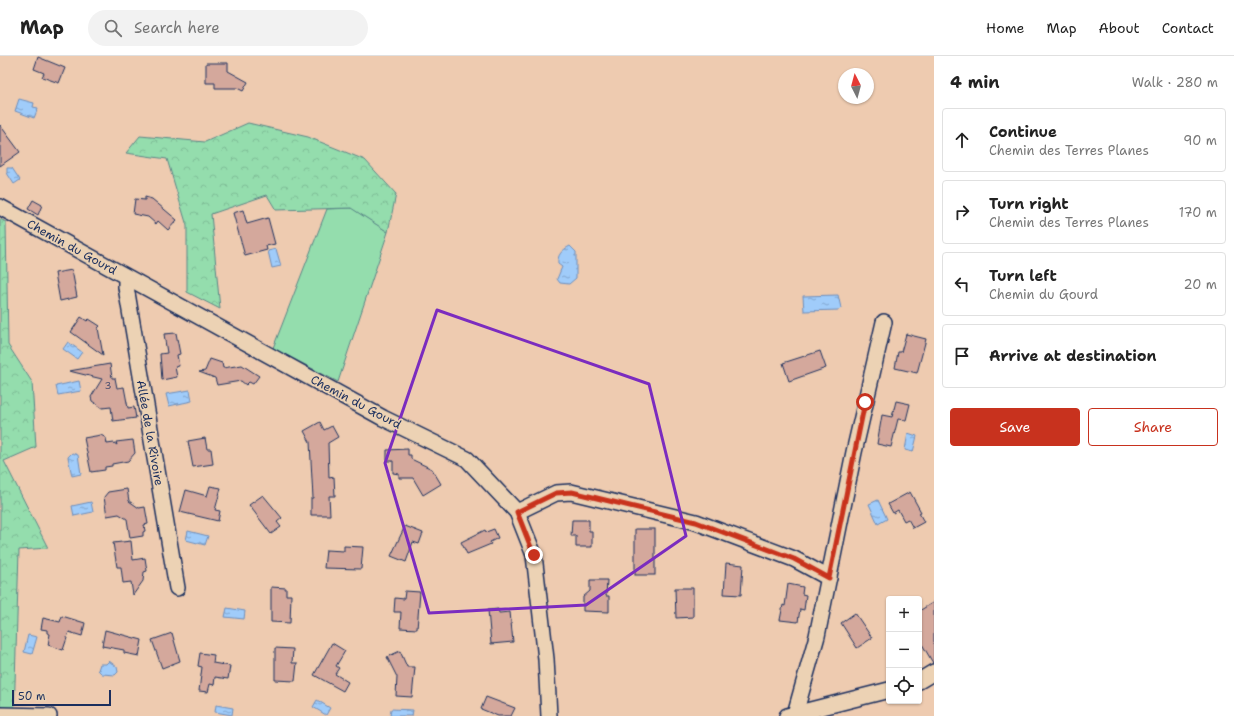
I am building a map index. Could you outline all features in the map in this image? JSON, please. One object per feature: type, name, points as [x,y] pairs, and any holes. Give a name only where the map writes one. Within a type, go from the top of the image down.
[{"type":"street","name":"Chemin du Gourd","points":[[0,207],[383,418],[467,460],[517,512],[534,555],[546,660],[549,716]]},
{"type":"street","name":"Allée de la Rivoire","points":[[126,277],[126,287],[177,588]]},
{"type":"street","points":[[791,715],[817,636],[854,452],[884,322]]},
{"type":"street","points":[[517,512],[556,493],[572,492],[696,522],[794,559],[829,578]]},
{"type":"street","points":[[922,679],[934,672]]},
{"type":"street","points":[[791,715],[886,691]]},
{"type":"street","points":[[0,715],[49,716]]},
{"type":"highlighted area","points":[[437,310],[649,384],[686,536],[586,605],[429,613],[385,463]]},
{"type":"green space","points":[[248,123],[308,137],[365,160],[396,194],[388,232],[351,208],[276,210],[267,195],[211,214],[220,309],[187,292],[187,226],[167,159],[126,153],[140,136],[205,142]]},
{"type":"green space","points":[[352,208],[388,232],[338,382],[273,348],[327,209]]},
{"type":"green space","points":[[0,219],[6,222],[8,345],[32,382],[36,447],[4,461],[48,548],[19,550],[14,716],[0,716]]},
{"type":"water","points":[[19,99],[34,103],[33,107],[38,108],[34,118],[15,111]]},
{"type":"water","points":[[7,168],[12,168],[20,180],[14,184],[7,173]]},
{"type":"water","points":[[570,246],[576,252],[576,278],[569,284],[560,283],[557,279],[562,267],[558,264],[558,258],[562,251]]},
{"type":"water","points":[[276,249],[281,266],[272,268],[268,251]]},
{"type":"water","points":[[838,295],[841,308],[839,310],[804,311],[803,296]]},
{"type":"water","points":[[68,342],[82,352],[77,359],[63,349]]},
{"type":"water","points":[[79,381],[81,391],[58,395],[56,386]]},
{"type":"water","points":[[190,390],[192,401],[169,406],[166,394]]},
{"type":"water","points":[[908,433],[917,436],[913,452],[905,450]]},
{"type":"water","points":[[72,453],[78,455],[81,474],[72,476],[68,457]]},
{"type":"water","points":[[878,500],[887,519],[878,524],[869,504]]},
{"type":"water","points":[[91,502],[93,512],[74,516],[72,506]]},
{"type":"water","points":[[188,531],[208,536],[205,545],[186,540]]},
{"type":"water","points":[[227,608],[245,611],[244,619],[225,617]]},
{"type":"water","points":[[28,635],[37,637],[32,654],[24,652]]},
{"type":"water","points":[[109,661],[117,667],[118,672],[115,675],[102,674],[98,670],[100,664],[106,664]]},
{"type":"water","points":[[317,700],[330,708],[326,715],[313,707]]},
{"type":"water","points":[[216,705],[233,708],[232,715],[215,712]]},
{"type":"water","points":[[391,709],[413,710],[412,716],[390,716]]},
{"type":"building","points":[[38,57],[65,68],[59,83],[42,77],[44,73],[34,69]]},
{"type":"building","points":[[206,63],[228,63],[228,71],[248,82],[243,91],[237,88],[215,88],[215,83],[206,83]]},
{"type":"building","points":[[0,125],[20,152],[0,166]]},
{"type":"building","points":[[145,197],[152,199],[177,220],[168,230],[158,221],[156,224],[148,217],[133,214],[135,199],[145,200]]},
{"type":"building","points":[[33,200],[42,205],[38,215],[28,209]]},
{"type":"building","points":[[243,210],[247,224],[268,218],[275,244],[266,246],[267,250],[245,256],[233,213]]},
{"type":"building","points":[[72,270],[77,297],[60,301],[55,273]]},
{"type":"building","points":[[81,317],[87,321],[89,319],[100,326],[98,328],[103,355],[71,332]]},
{"type":"building","points":[[176,333],[180,354],[177,355],[179,366],[175,367],[177,377],[162,380],[160,354],[167,353],[164,334]]},
{"type":"building","points":[[906,334],[926,339],[917,373],[895,368],[898,352],[901,352]]},
{"type":"building","points":[[820,351],[826,368],[789,381],[783,363]]},
{"type":"building","points":[[210,359],[222,363],[223,368],[242,365],[259,376],[253,384],[249,382],[246,385],[241,381],[217,385],[215,378],[199,372],[205,371]]},
{"type":"building","points":[[110,364],[112,378],[115,378],[117,388],[124,387],[128,408],[134,407],[136,418],[113,421],[111,407],[102,408],[92,401],[91,397],[102,379],[69,371]]},
{"type":"building","points":[[896,401],[910,404],[906,420],[898,419],[891,447],[877,444],[882,415],[892,417]]},
{"type":"building","points":[[320,422],[324,430],[332,426],[338,437],[328,443],[329,478],[334,477],[335,496],[329,496],[330,515],[311,515],[311,498],[313,498],[310,442],[304,431]]},
{"type":"building","points":[[101,435],[106,438],[107,444],[114,443],[117,445],[116,442],[133,440],[135,453],[128,461],[112,464],[112,466],[105,467],[105,470],[91,472],[84,438]]},
{"type":"building","points":[[205,438],[207,449],[211,449],[213,464],[193,467],[188,441]]},
{"type":"building","points":[[408,449],[408,455],[411,455],[411,459],[432,469],[441,484],[423,495],[413,478],[399,478],[399,474],[393,473],[393,461],[387,461],[387,450]]},
{"type":"building","points":[[210,486],[221,488],[215,510],[220,511],[218,521],[180,512],[186,490],[207,496]]},
{"type":"building","points":[[127,489],[129,501],[139,508],[145,507],[148,524],[144,525],[145,531],[143,532],[143,536],[130,538],[127,519],[119,514],[107,516],[104,497],[108,492]]},
{"type":"building","points":[[910,492],[921,512],[919,513],[924,522],[913,528],[908,519],[904,521],[898,510],[893,513],[888,504]]},
{"type":"building","points":[[263,495],[282,518],[277,522],[281,527],[271,534],[249,505]]},
{"type":"building","points":[[572,520],[589,520],[589,531],[592,531],[592,547],[576,547],[576,536],[571,536]]},
{"type":"building","points":[[405,526],[423,533],[419,544],[413,542],[406,562],[391,556]]},
{"type":"building","points":[[494,529],[498,538],[490,542],[491,544],[467,554],[461,542],[485,530],[486,532]]},
{"type":"building","points":[[635,529],[655,529],[655,575],[635,575]]},
{"type":"building","points":[[131,541],[133,560],[145,558],[147,571],[144,572],[143,581],[133,595],[131,582],[123,583],[121,567],[117,567],[113,543]]},
{"type":"building","points":[[344,546],[363,547],[361,569],[324,568],[326,550],[344,551]]},
{"type":"building","points":[[726,563],[743,565],[741,595],[724,594]]},
{"type":"building","points":[[590,580],[607,580],[606,596],[609,596],[609,612],[583,611],[583,597],[590,591]]},
{"type":"building","points":[[788,584],[803,587],[802,594],[806,595],[804,610],[800,609],[798,622],[780,620],[783,605],[785,606]]},
{"type":"building","points":[[271,587],[286,588],[286,595],[291,595],[290,623],[271,622]]},
{"type":"building","points":[[675,588],[693,588],[693,617],[676,618]]},
{"type":"building","points":[[405,591],[420,592],[417,629],[400,628],[401,612],[394,612],[395,598],[404,599]]},
{"type":"building","points":[[934,602],[934,663],[922,644],[922,609]]},
{"type":"building","points":[[498,609],[499,613],[510,612],[513,642],[491,644],[488,610]]},
{"type":"building","points":[[855,613],[872,638],[857,648],[841,623]]},
{"type":"building","points":[[62,616],[85,623],[82,636],[69,632],[63,650],[48,645],[50,634],[47,633],[47,630],[41,629],[43,618],[60,622]]},
{"type":"building","points":[[105,630],[142,640],[139,656],[124,653],[124,650],[102,646]]},
{"type":"building","points":[[172,633],[180,661],[162,668],[152,640]]},
{"type":"building","points":[[332,643],[345,651],[336,666],[339,668],[335,674],[348,682],[343,691],[314,675]]},
{"type":"building","points":[[275,648],[293,649],[292,663],[297,663],[295,681],[275,680]]},
{"type":"building","points":[[400,651],[407,667],[415,667],[412,697],[396,696],[397,677],[387,657]]},
{"type":"building","points":[[200,653],[214,655],[213,663],[230,666],[228,679],[215,677],[214,685],[210,684],[208,692],[199,691],[202,667],[198,666]]},
{"type":"building","points":[[486,697],[515,708],[511,716],[498,716],[481,709]]},
{"type":"route","points":[[534,555],[517,512],[556,493],[572,492],[696,522],[794,559],[829,578],[865,402]]}]
